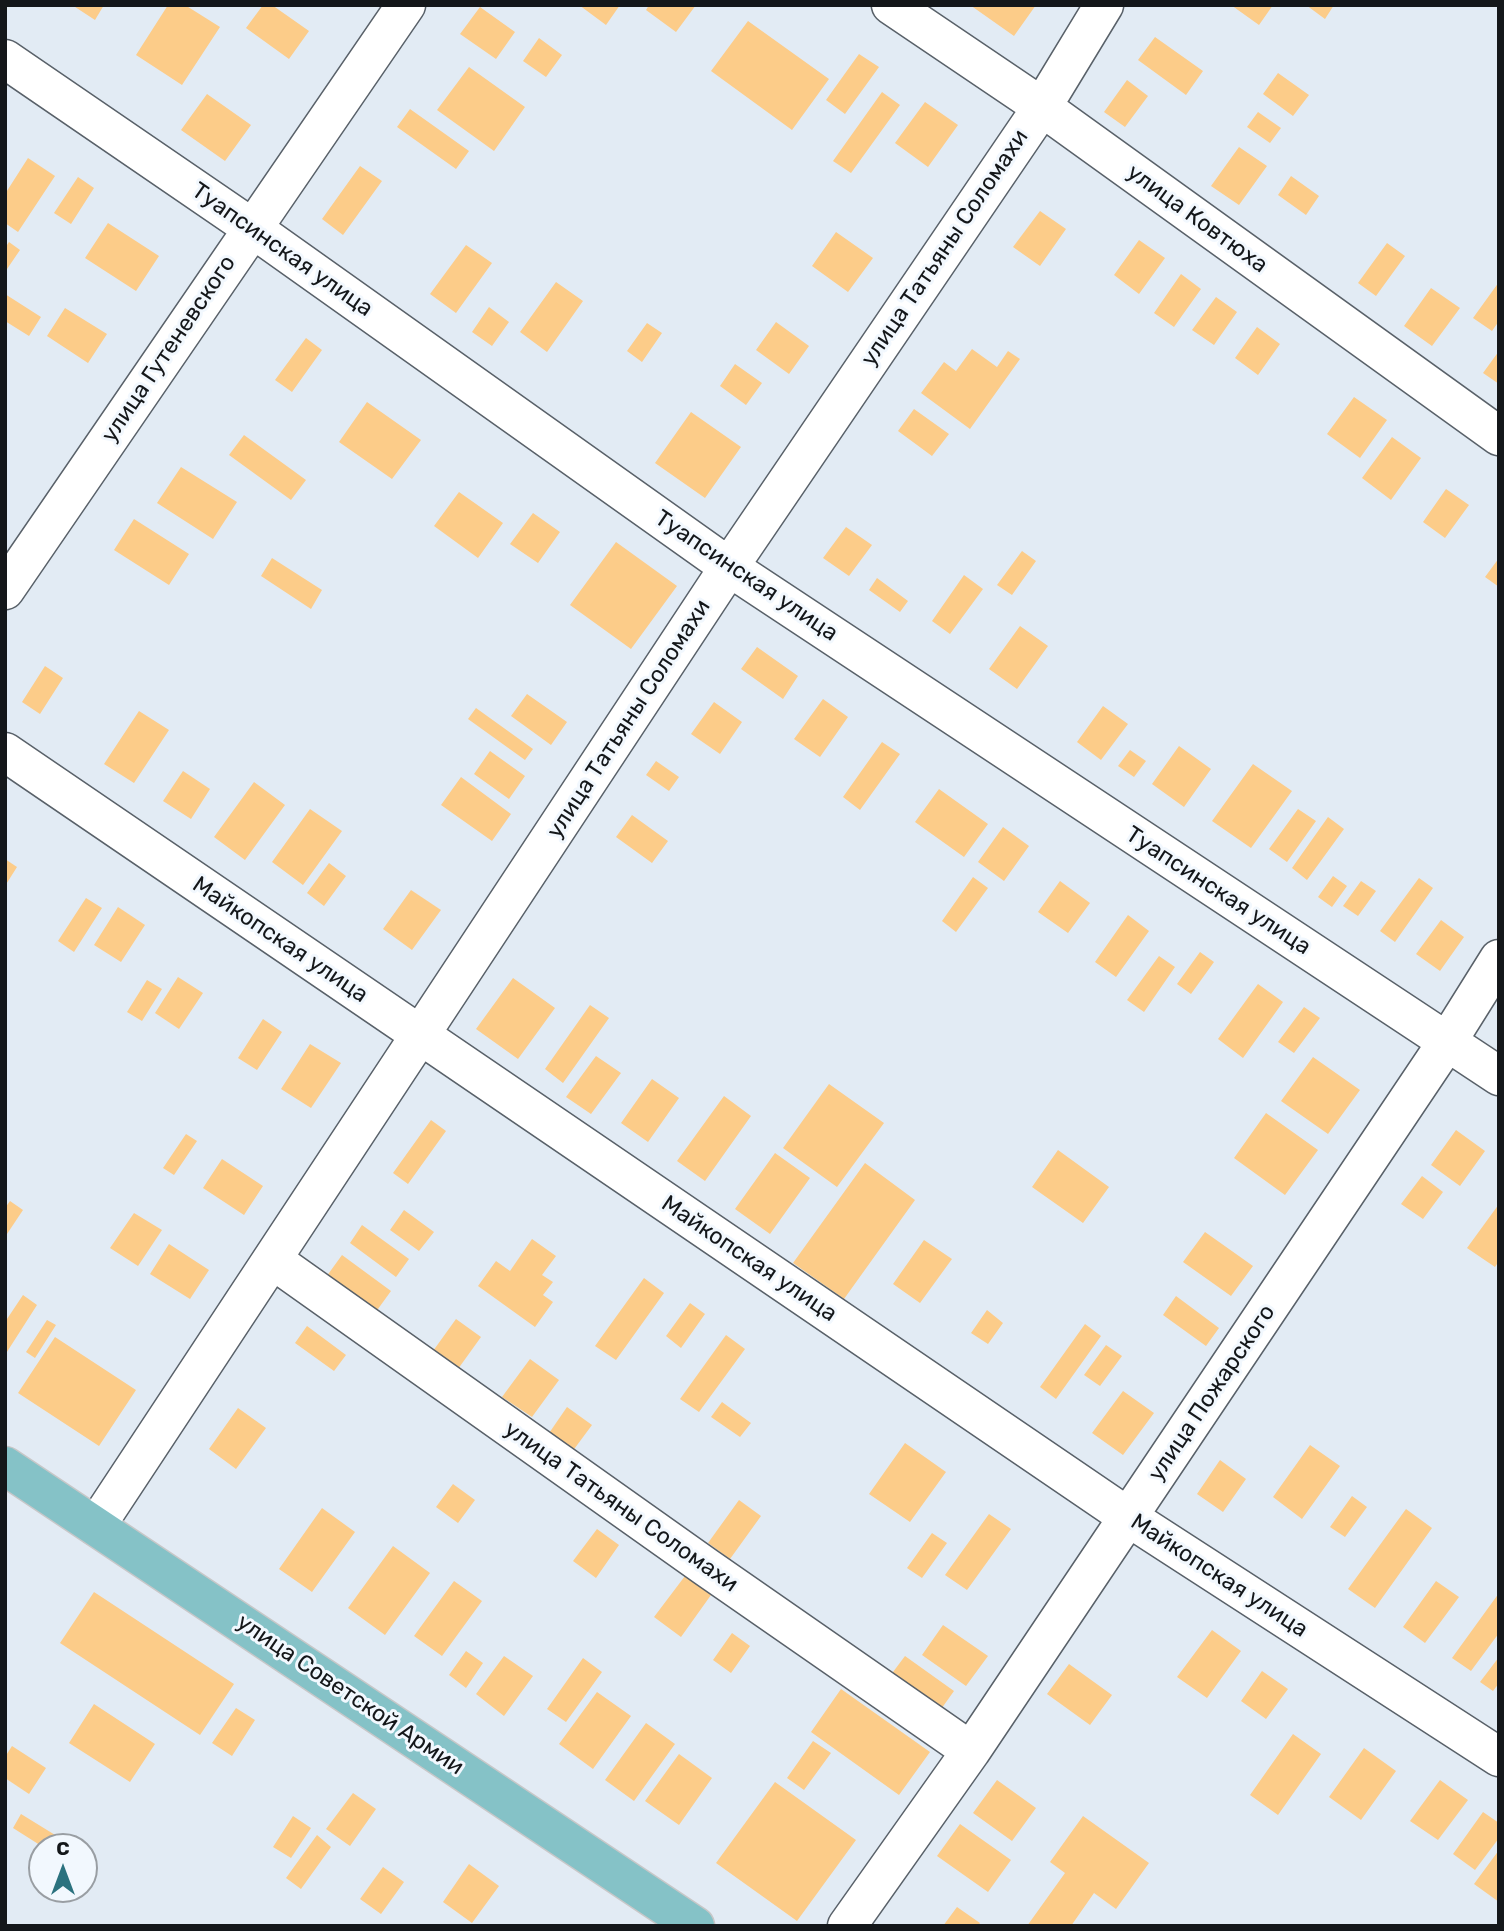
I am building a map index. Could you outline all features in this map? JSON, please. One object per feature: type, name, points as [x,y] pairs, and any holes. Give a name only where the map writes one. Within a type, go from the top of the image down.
[{"type":"main road","name":"улица Советской Армии","points":[[5,1466],[695,1926]]},
{"type":"street","name":"улица Гутеневского","points":[[5,590],[406,5]]},
{"type":"street","name":"улица Ковтюха","points":[[891,5],[1042,107],[1499,436]]},
{"type":"street","name":"улица Татьяны Соломахи","points":[[96,1526],[422,1037],[729,567],[1042,107],[1104,5]]},
{"type":"street","name":"Туапсинская улица","points":[[5,59],[252,228],[729,567],[1499,1076]]},
{"type":"street","name":"Майкопская улица","points":[[5,752],[1128,1517],[1499,1757]]},
{"type":"street","name":"улица Пожарского","points":[[847,1926],[971,1751],[1447,1042],[1499,959]]},
{"type":"street","name":"улица Татьяны Соломахи","points":[[273,1260],[971,1751]]},
{"type":"building","points":[[72,5],[104,5],[95,20]]},
{"type":"building","points":[[168,5],[185,5],[220,27],[182,85],[136,55]]},
{"type":"building","points":[[263,5],[272,5],[309,31],[289,59],[246,28]]},
{"type":"building","points":[[579,5],[620,5],[606,25]]},
{"type":"building","points":[[649,5],[696,5],[676,32],[646,10]]},
{"type":"building","points":[[970,5],[1036,5],[1014,36]]},
{"type":"building","points":[[1231,5],[1273,5],[1259,25]]},
{"type":"building","points":[[1306,5],[1334,5],[1325,19]]},
{"type":"building","points":[[480,7],[515,32],[496,59],[460,34]]},
{"type":"building","points":[[748,21],[829,79],[792,130],[711,71]]},
{"type":"building","points":[[1155,37],[1203,71],[1186,95],[1138,60]]},
{"type":"building","points":[[539,38],[562,55],[546,77],[523,61]]},
{"type":"building","points":[[859,54],[879,67],[845,114],[826,100]]},
{"type":"building","points":[[469,67],[525,107],[494,151],[437,110]]},
{"type":"building","points":[[1278,73],[1309,95],[1293,116],[1263,94]]},
{"type":"building","points":[[1127,80],[1148,96],[1125,127],[1104,112]]},
{"type":"building","points":[[882,92],[900,105],[851,173],[833,161]]},
{"type":"building","points":[[207,94],[251,125],[225,161],[181,130]]},
{"type":"building","points":[[925,102],[958,125],[928,167],[895,143]]},
{"type":"building","points":[[410,109],[469,151],[456,169],[397,127]]},
{"type":"building","points":[[1258,112],[1281,128],[1270,143],[1247,127]]},
{"type":"building","points":[[1239,147],[1267,166],[1239,205],[1211,186]]},
{"type":"building","points":[[28,158],[55,176],[18,232],[5,223],[5,194]]},
{"type":"building","points":[[360,166],[382,181],[343,235],[322,219]]},
{"type":"building","points":[[1291,176],[1319,196],[1306,215],[1278,195]]},
{"type":"building","points":[[78,177],[94,188],[71,224],[54,213]]},
{"type":"building","points":[[1040,211],[1066,229],[1040,266],[1013,247]]},
{"type":"building","points":[[108,223],[159,256],[136,291],[85,258]]},
{"type":"building","points":[[836,232],[873,258],[848,292],[812,266]]},
{"type":"building","points":[[1139,240],[1165,258],[1139,294],[1114,275]]},
{"type":"building","points":[[9,242],[20,250],[5,272],[5,248]]},
{"type":"building","points":[[1387,243],[1405,256],[1376,296],[1358,283]]},
{"type":"building","points":[[466,245],[492,263],[456,313],[430,294]]},
{"type":"building","points":[[1181,274],[1201,289],[1174,327],[1154,313]]},
{"type":"building","points":[[556,282],[583,301],[547,352],[520,332]]},
{"type":"building","points":[[1499,282],[1499,321],[1492,331],[1473,318]]},
{"type":"building","points":[[1431,288],[1460,308],[1432,346],[1404,326]]},
{"type":"building","points":[[5,294],[41,317],[29,336],[5,321]]},
{"type":"building","points":[[1216,297],[1237,312],[1214,345],[1192,330]]},
{"type":"building","points":[[489,307],[509,322],[492,346],[472,332]]},
{"type":"building","points":[[65,308],[107,334],[88,363],[47,336]]},
{"type":"building","points":[[776,322],[809,346],[789,374],[756,350]]},
{"type":"building","points":[[647,323],[662,333],[642,362],[627,351]]},
{"type":"building","points":[[1257,327],[1280,344],[1258,375],[1235,358]]},
{"type":"building","points":[[306,338],[322,350],[292,392],[275,380]]},
{"type":"building","points":[[972,349],[997,367],[1008,351],[1020,359],[970,429],[921,393],[944,362],[956,371]]},
{"type":"building","points":[[1499,351],[1499,384],[1483,373]]},
{"type":"building","points":[[735,364],[762,383],[746,405],[720,386]]},
{"type":"building","points":[[1354,397],[1387,420],[1360,458],[1327,434]]},
{"type":"building","points":[[367,402],[421,440],[392,479],[339,442]]},
{"type":"building","points":[[914,409],[949,434],[932,456],[898,431]]},
{"type":"building","points":[[691,412],[741,447],[705,498],[655,463]]},
{"type":"building","points":[[244,435],[306,480],[291,500],[229,455]]},
{"type":"building","points":[[1392,437],[1421,458],[1391,500],[1362,478]]},
{"type":"building","points":[[181,467],[237,502],[213,539],[157,503]]},
{"type":"building","points":[[1446,489],[1469,505],[1445,538],[1423,522]]},
{"type":"building","points":[[459,492],[503,523],[478,558],[434,526]]},
{"type":"building","points":[[533,513],[560,532],[538,563],[510,544]]},
{"type":"building","points":[[134,519],[189,554],[169,585],[114,550]]},
{"type":"building","points":[[846,527],[872,545],[849,576],[823,558]]},
{"type":"building","points":[[616,542],[677,586],[631,649],[570,605]]},
{"type":"building","points":[[1022,551],[1036,561],[1012,595],[997,585]]},
{"type":"building","points":[[272,558],[322,590],[311,609],[261,576]]},
{"type":"building","points":[[1499,558],[1499,587],[1485,577]]},
{"type":"building","points":[[964,575],[983,589],[950,634],[932,621]]},
{"type":"building","points":[[877,578],[908,601],[900,612],[869,590]]},
{"type":"building","points":[[1020,626],[1048,646],[1017,689],[989,669]]},
{"type":"building","points":[[757,647],[798,676],[783,699],[741,669]]},
{"type":"building","points":[[45,666],[63,678],[40,714],[22,702]]},
{"type":"building","points":[[527,694],[567,722],[551,745],[511,716]]},
{"type":"building","points":[[823,699],[848,717],[820,757],[794,739]]},
{"type":"building","points":[[714,702],[742,722],[720,754],[691,734]]},
{"type":"building","points":[[1103,706],[1128,724],[1101,760],[1077,742]]},
{"type":"building","points":[[476,708],[533,749],[525,760],[468,719]]},
{"type":"building","points":[[139,711],[169,730],[134,783],[104,764]]},
{"type":"building","points":[[882,742],[900,754],[860,810],[843,797]]},
{"type":"building","points":[[1179,746],[1211,769],[1184,807],[1152,784]]},
{"type":"building","points":[[1130,750],[1146,761],[1134,777],[1118,766]]},
{"type":"building","points":[[490,751],[525,776],[509,799],[474,774]]},
{"type":"building","points":[[656,761],[679,777],[669,791],[646,775]]},
{"type":"building","points":[[1253,764],[1292,791],[1251,848],[1212,821]]},
{"type":"building","points":[[183,771],[210,789],[191,819],[163,801]]},
{"type":"building","points":[[461,777],[511,814],[492,841],[441,805]]},
{"type":"building","points":[[254,782],[285,805],[245,860],[214,837]]},
{"type":"building","points":[[939,789],[988,824],[964,857],[915,822]]},
{"type":"building","points":[[310,809],[342,831],[303,885],[272,862]]},
{"type":"building","points":[[1298,809],[1316,821],[1287,862],[1269,849]]},
{"type":"building","points":[[632,815],[668,841],[652,863],[616,837]]},
{"type":"building","points":[[1328,817],[1344,829],[1307,880],[1292,868]]},
{"type":"building","points":[[1003,827],[1029,846],[1004,881],[978,862]]},
{"type":"building","points":[[5,859],[17,867],[5,886]]},
{"type":"building","points":[[329,863],[346,876],[324,906],[307,893]]},
{"type":"building","points":[[1333,876],[1347,886],[1332,907],[1318,897]]},
{"type":"building","points":[[973,877],[988,888],[956,932],[942,921]]},
{"type":"building","points":[[1419,878],[1433,888],[1395,942],[1380,931]]},
{"type":"building","points":[[1060,881],[1090,903],[1068,933],[1038,912]]},
{"type":"building","points":[[1361,881],[1376,891],[1358,916],[1343,906]]},
{"type":"building","points":[[411,890],[441,910],[412,950],[383,929]]},
{"type":"building","points":[[86,898],[102,908],[74,952],[58,941]]},
{"type":"building","points":[[118,907],[145,925],[121,962],[94,945]]},
{"type":"building","points":[[1128,915],[1149,931],[1116,977],[1095,962]]},
{"type":"building","points":[[1441,920],[1464,937],[1440,971],[1416,954]]},
{"type":"building","points":[[1200,952],[1214,962],[1191,994],[1177,984]]},
{"type":"building","points":[[1159,956],[1175,967],[1144,1012],[1127,1000]]},
{"type":"building","points":[[178,977],[203,993],[179,1029],[155,1013]]},
{"type":"building","points":[[513,978],[555,1008],[518,1059],[476,1029]]},
{"type":"building","points":[[147,980],[162,989],[142,1021],[127,1012]]},
{"type":"building","points":[[1258,984],[1283,1002],[1243,1058],[1218,1039]]},
{"type":"building","points":[[590,1005],[609,1018],[563,1083],[545,1069]]},
{"type":"building","points":[[1304,1007],[1320,1018],[1294,1053],[1278,1042]]},
{"type":"building","points":[[263,1019],[282,1032],[257,1070],[238,1058]]},
{"type":"building","points":[[310,1044],[341,1063],[311,1108],[281,1089]]},
{"type":"building","points":[[596,1056],[621,1073],[591,1114],[566,1097]]},
{"type":"building","points":[[1313,1057],[1360,1090],[1328,1134],[1281,1101]]},
{"type":"building","points":[[652,1079],[679,1098],[648,1142],[621,1123]]},
{"type":"building","points":[[829,1084],[884,1123],[837,1187],[783,1148]]},
{"type":"building","points":[[724,1096],[751,1116],[705,1181],[677,1161]]},
{"type":"building","points":[[1266,1113],[1318,1150],[1285,1195],[1234,1158]]},
{"type":"building","points":[[431,1120],[446,1131],[408,1184],[393,1173]]},
{"type":"building","points":[[1456,1130],[1485,1151],[1460,1186],[1431,1165]]},
{"type":"building","points":[[186,1134],[197,1141],[174,1175],[163,1168]]},
{"type":"building","points":[[1058,1150],[1109,1187],[1083,1223],[1032,1187]]},
{"type":"building","points":[[775,1153],[810,1178],[770,1234],[735,1209]]},
{"type":"building","points":[[222,1159],[263,1186],[244,1215],[203,1188]]},
{"type":"building","points":[[865,1163],[915,1200],[844,1299],[793,1263]]},
{"type":"building","points":[[1422,1176],[1443,1192],[1423,1219],[1401,1204]]},
{"type":"building","points":[[10,1201],[23,1210],[5,1237],[5,1208]]},
{"type":"building","points":[[1499,1204],[1499,1261],[1495,1267],[1467,1248]]},
{"type":"building","points":[[404,1210],[434,1232],[419,1251],[390,1230]]},
{"type":"building","points":[[134,1213],[162,1230],[138,1266],[110,1248]]},
{"type":"building","points":[[362,1225],[409,1259],[396,1277],[350,1243]]},
{"type":"building","points":[[1205,1232],[1253,1266],[1231,1296],[1183,1262]]},
{"type":"building","points":[[532,1239],[556,1256],[542,1275],[553,1282],[543,1295],[553,1302],[535,1327],[478,1286],[496,1261],[510,1271]]},
{"type":"building","points":[[924,1240],[952,1259],[920,1303],[893,1284]]},
{"type":"building","points":[[169,1244],[209,1270],[190,1299],[150,1274]]},
{"type":"building","points":[[342,1255],[391,1291],[370,1320],[321,1284]]},
{"type":"building","points":[[644,1278],[664,1293],[616,1360],[595,1346]]},
{"type":"building","points":[[23,1295],[37,1305],[5,1355],[5,1322]]},
{"type":"building","points":[[1176,1296],[1219,1328],[1206,1346],[1163,1315]]},
{"type":"building","points":[[690,1303],[705,1314],[681,1348],[666,1336]]},
{"type":"building","points":[[987,1310],[1003,1323],[988,1344],[971,1333]]},
{"type":"building","points":[[456,1319],[481,1337],[458,1369],[433,1351]]},
{"type":"building","points":[[47,1320],[56,1325],[35,1358],[26,1352]]},
{"type":"building","points":[[1085,1324],[1101,1336],[1056,1399],[1040,1387]]},
{"type":"building","points":[[307,1326],[346,1355],[334,1371],[295,1343]]},
{"type":"building","points":[[726,1335],[745,1349],[699,1412],[680,1399]]},
{"type":"building","points":[[55,1337],[136,1390],[99,1446],[18,1393]]},
{"type":"building","points":[[1106,1345],[1122,1356],[1100,1386],[1084,1375]]},
{"type":"building","points":[[530,1359],[559,1380],[532,1417],[502,1397]]},
{"type":"building","points":[[1123,1391],[1154,1413],[1123,1455],[1092,1433]]},
{"type":"building","points":[[722,1402],[751,1423],[740,1437],[711,1417]]},
{"type":"building","points":[[567,1407],[592,1425],[569,1456],[545,1439]]},
{"type":"building","points":[[238,1408],[266,1428],[236,1469],[209,1449]]},
{"type":"building","points":[[905,1443],[946,1472],[910,1522],[869,1494]]},
{"type":"building","points":[[1310,1445],[1340,1466],[1302,1519],[1273,1497]]},
{"type":"building","points":[[1220,1460],[1246,1479],[1223,1512],[1197,1494]]},
{"type":"building","points":[[453,1484],[475,1500],[458,1523],[436,1507]]},
{"type":"building","points":[[1352,1496],[1367,1507],[1345,1537],[1330,1527]]},
{"type":"building","points":[[739,1500],[761,1516],[730,1559],[708,1543]]},
{"type":"building","points":[[322,1508],[355,1532],[312,1592],[279,1569]]},
{"type":"building","points":[[1406,1509],[1432,1528],[1375,1608],[1348,1589]]},
{"type":"building","points":[[989,1514],[1011,1529],[967,1590],[945,1575]]},
{"type":"building","points":[[597,1529],[619,1545],[596,1578],[573,1561]]},
{"type":"building","points":[[932,1533],[947,1543],[922,1578],[907,1568]]},
{"type":"building","points":[[393,1546],[430,1573],[385,1635],[348,1608]]},
{"type":"building","points":[[685,1576],[711,1595],[681,1637],[654,1617]]},
{"type":"building","points":[[454,1581],[482,1601],[442,1656],[414,1636]]},
{"type":"building","points":[[1436,1581],[1459,1597],[1425,1643],[1403,1627]]},
{"type":"building","points":[[94,1592],[234,1684],[200,1735],[60,1643]]},
{"type":"building","points":[[1499,1593],[1499,1633],[1471,1671],[1452,1658]]},
{"type":"building","points":[[943,1625],[988,1656],[966,1686],[922,1655]]},
{"type":"building","points":[[1212,1630],[1241,1651],[1207,1698],[1177,1677]]},
{"type":"building","points":[[732,1633],[750,1646],[731,1673],[713,1660]]},
{"type":"building","points":[[466,1651],[483,1663],[466,1688],[449,1675]]},
{"type":"building","points":[[504,1656],[533,1676],[504,1716],[476,1694]]},
{"type":"building","points":[[905,1656],[954,1691],[939,1712],[890,1676]]},
{"type":"building","points":[[1499,1657],[1499,1683],[1493,1691],[1480,1682]]},
{"type":"building","points":[[583,1658],[602,1672],[566,1722],[547,1709]]},
{"type":"building","points":[[1069,1664],[1112,1695],[1090,1725],[1047,1694]]},
{"type":"building","points":[[1262,1671],[1288,1689],[1266,1719],[1241,1701]]},
{"type":"building","points":[[841,1689],[930,1752],[899,1795],[811,1732]]},
{"type":"building","points":[[597,1692],[631,1716],[593,1769],[559,1744]]},
{"type":"building","points":[[94,1704],[155,1744],[130,1782],[69,1743]]},
{"type":"building","points":[[236,1708],[255,1720],[232,1756],[212,1743]]},
{"type":"building","points":[[646,1723],[675,1744],[634,1801],[605,1780]]},
{"type":"building","points":[[1293,1734],[1321,1754],[1278,1815],[1250,1795]]},
{"type":"building","points":[[813,1741],[831,1753],[804,1790],[787,1778]]},
{"type":"building","points":[[12,1746],[46,1768],[29,1794],[5,1778],[5,1757]]},
{"type":"building","points":[[1364,1748],[1396,1771],[1361,1820],[1329,1797]]},
{"type":"building","points":[[679,1754],[712,1778],[679,1825],[645,1801]]},
{"type":"building","points":[[997,1780],[1036,1808],[1012,1841],[973,1813]]},
{"type":"building","points":[[1440,1780],[1468,1800],[1438,1840],[1410,1821]]},
{"type":"building","points":[[775,1782],[856,1840],[797,1921],[716,1863]]},
{"type":"building","points":[[353,1793],[376,1809],[350,1846],[326,1829]]},
{"type":"building","points":[[1483,1812],[1499,1823],[1499,1838],[1475,1870],[1453,1854]]},
{"type":"building","points":[[21,1814],[52,1833],[28,1833],[28,1838],[13,1828]]},
{"type":"building","points":[[293,1816],[311,1828],[291,1858],[273,1847]]},
{"type":"building","points":[[1083,1816],[1149,1863],[1116,1909],[1094,1893],[1071,1926],[1027,1926],[1065,1873],[1050,1862]]},
{"type":"building","points":[[960,1824],[1011,1860],[988,1892],[937,1856]]},
{"type":"building","points":[[317,1835],[331,1847],[301,1889],[286,1878]]},
{"type":"building","points":[[1499,1850],[1499,1902],[1474,1884]]},
{"type":"building","points":[[469,1864],[499,1886],[472,1923],[443,1902]]},
{"type":"building","points":[[383,1867],[404,1882],[381,1914],[360,1899]]},
{"type":"building","points":[[957,1907],[980,1923],[978,1926],[943,1926]]}]
